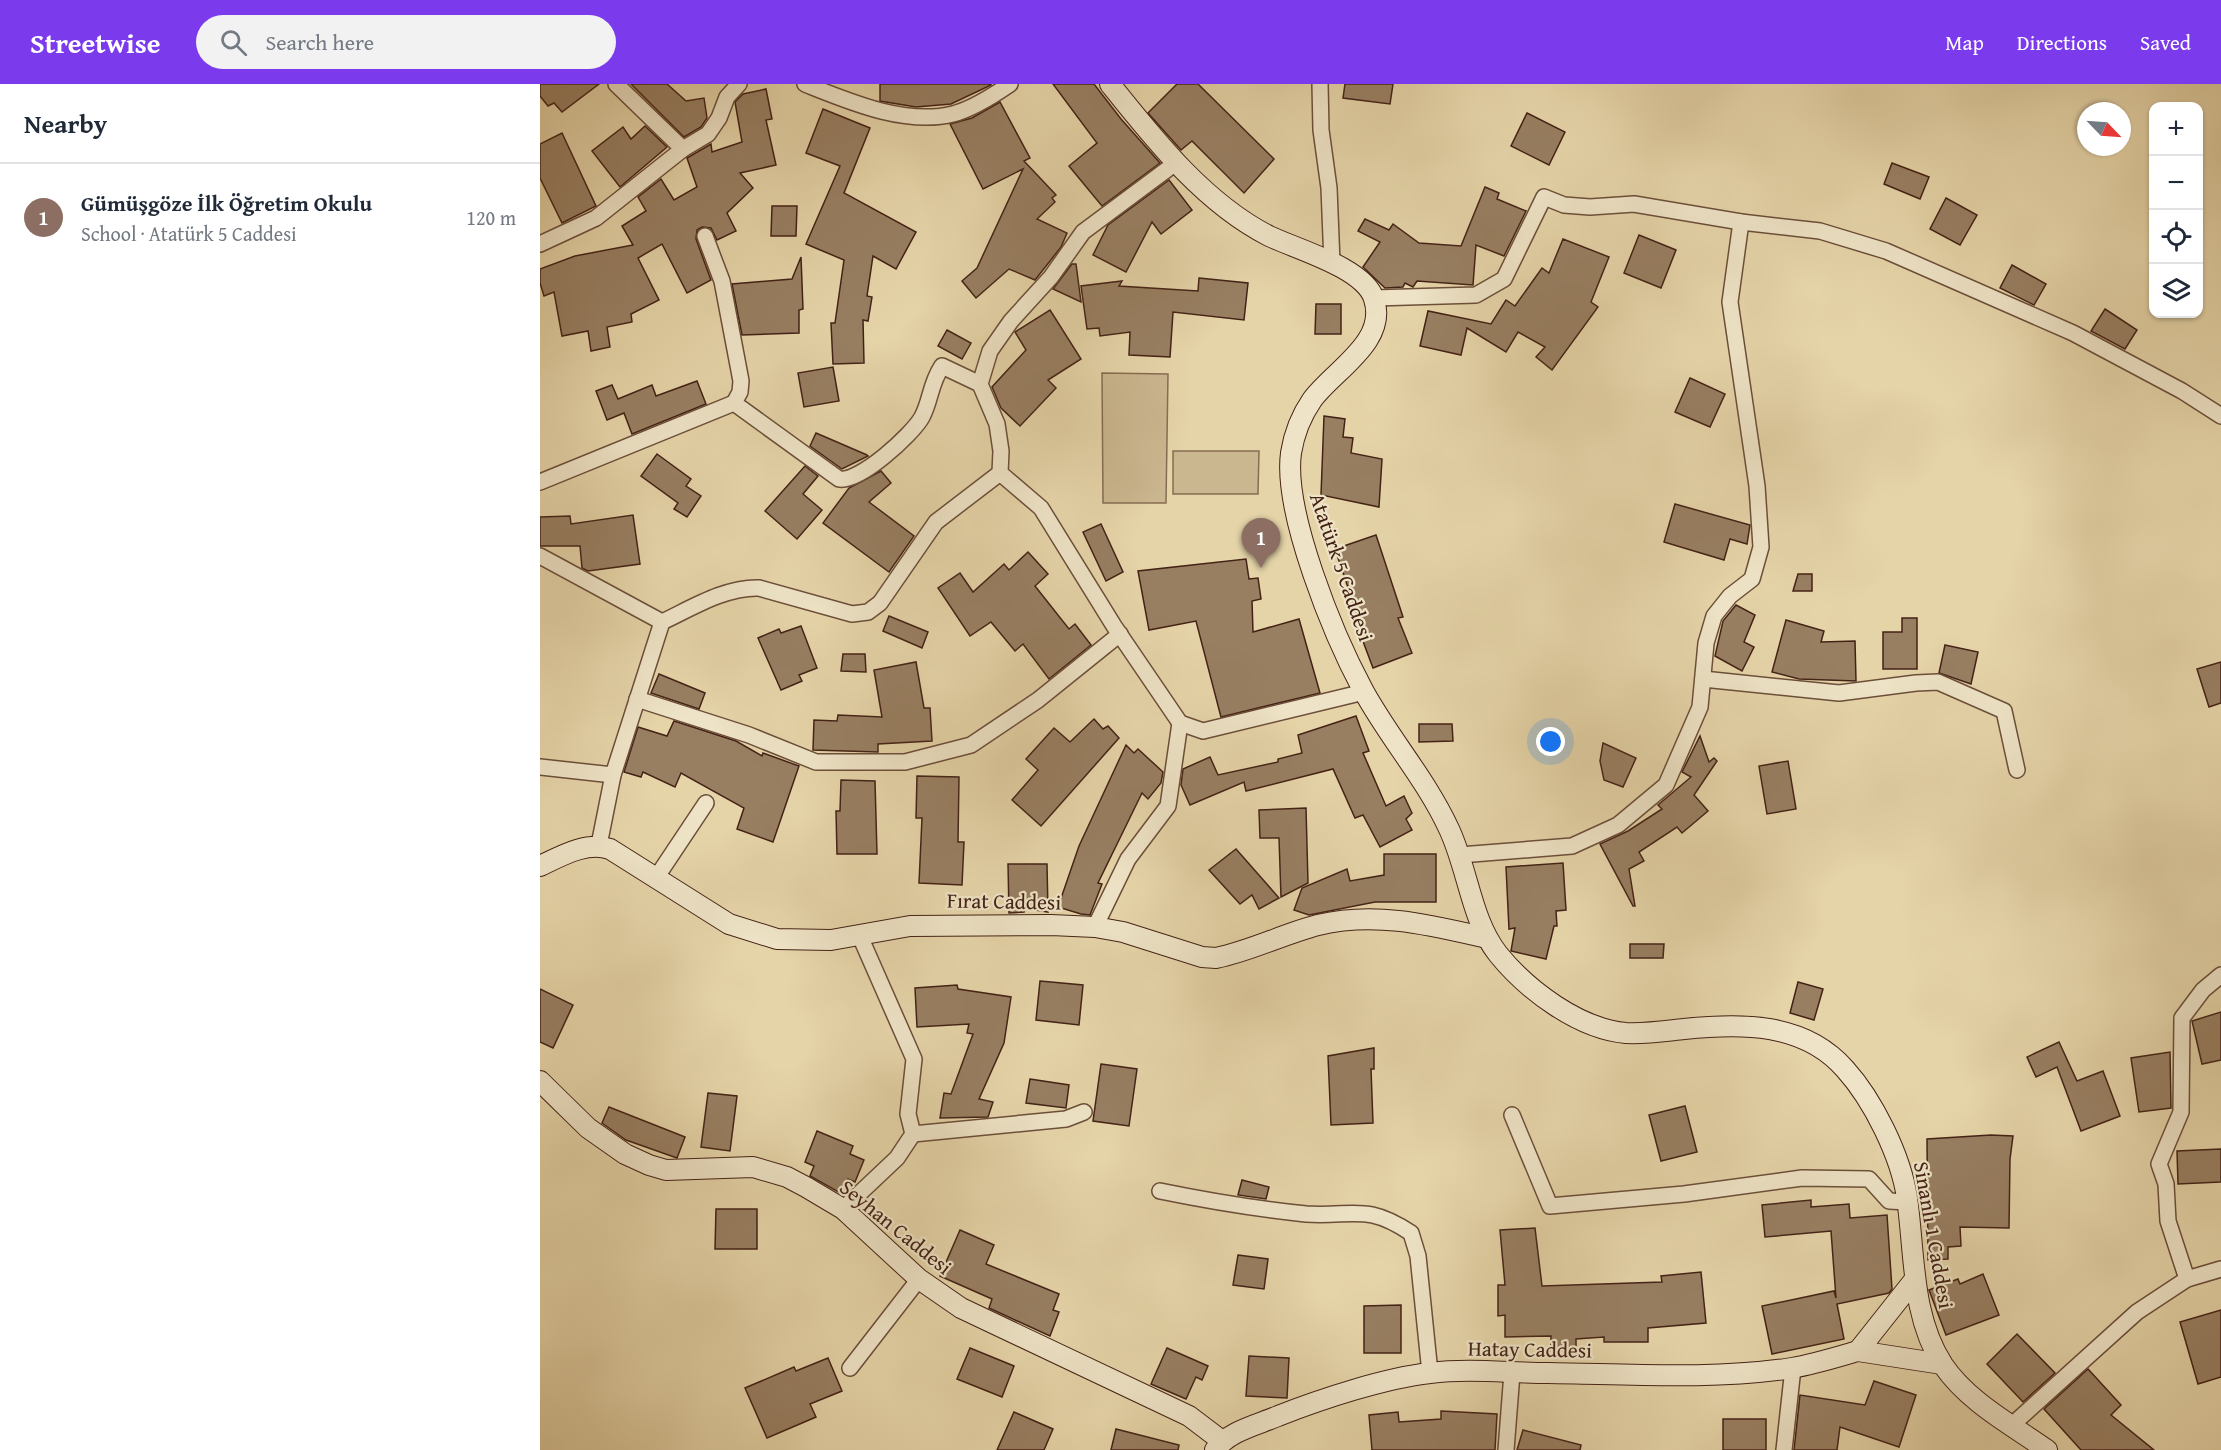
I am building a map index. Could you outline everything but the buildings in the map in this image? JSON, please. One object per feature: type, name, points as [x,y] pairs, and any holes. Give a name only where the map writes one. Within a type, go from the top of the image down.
[{"type":"street","points":[[616,84],[654,118],[683,149]]},
{"type":"street","points":[[540,244],[596,218],[713,128],[727,97],[739,84]]},
{"type":"street","points":[[805,84],[869,109],[928,116],[954,114],[1010,84]]},
{"type":"street","points":[[1110,84],[1177,162],[1206,191],[1263,233],[1332,263],[1358,278],[1374,298],[1476,295],[1504,279],[1544,197],[1564,205],[1590,207],[1634,204],[1741,222],[1820,231],[1886,251],[2073,333],[2182,391],[2221,416]]},
{"type":"street","points":[[1320,84],[1321,130],[1329,188],[1332,263]]},
{"type":"street","points":[[540,866],[561,856],[599,845],[614,775],[662,622],[728,592],[748,587],[852,614],[868,612],[880,603],[936,522],[1000,472],[1001,451],[997,424],[980,384],[983,368],[998,337],[1051,277],[1078,238],[1096,219],[1177,162]]},
{"type":"street","points":[[1460,855],[1572,846],[1618,825],[1666,785],[1700,707],[1706,643],[1714,616],[1730,596],[1752,579],[1761,548],[1757,486],[1730,302],[1741,222]]},
{"type":"street","points":[[540,482],[734,403],[740,392],[741,381],[722,281],[705,236]]},
{"type":"street","name":"Atatürk 5 Caddesi","points":[[1374,298],[1375,315],[1370,337],[1332,376],[1303,415],[1295,434],[1289,481],[1293,505],[1320,591],[1338,638],[1364,692],[1426,787],[1447,824],[1460,855],[1487,938]]},
{"type":"street","points":[[734,403],[839,479],[849,480],[901,442],[922,417],[932,381],[942,366],[980,384]]},
{"type":"street","points":[[1000,472],[1041,508],[1120,634],[1180,723],[1203,731],[1364,692]]},
{"type":"street","points":[[540,556],[662,622]]},
{"type":"street","points":[[637,699],[749,735],[816,762],[905,762],[971,745],[1038,700],[1120,634]]},
{"type":"street","points":[[1703,679],[1839,693],[1938,682],[2004,711],[2016,770]]},
{"type":"street","points":[[1095,927],[1128,859],[1168,806],[1180,723]]},
{"type":"street","points":[[540,767],[614,775]]},
{"type":"street","points":[[656,878],[706,803]]},
{"type":"street","name":"Fırat Caddesi","points":[[599,845],[729,924],[754,934],[777,939],[831,940],[910,926],[942,924],[1095,927],[1123,932],[1202,957],[1216,958],[1316,926],[1344,920],[1407,921],[1487,938]]},
{"type":"street","points":[[843,1209],[897,1158],[913,1134],[908,1114],[914,1059],[859,934]]},
{"type":"street","name":"Sinanlı 1 Caddesi","points":[[1487,938],[1500,957],[1531,986],[1588,1023],[1610,1030],[1644,1033],[1751,1026],[1777,1030],[1817,1046],[1844,1067],[1871,1108],[1897,1159],[1908,1202],[1920,1307],[1942,1364],[1974,1399],[2047,1450]]},
{"type":"street","points":[[2187,1279],[2168,1221],[2166,1184],[2159,1164],[2181,1112],[2182,1018],[2202,990],[2221,975]]},
{"type":"street","name":"Seyhan Caddesi","points":[[540,1081],[588,1128],[625,1154],[649,1165],[666,1170],[753,1167],[787,1178],[843,1209],[920,1279],[961,1308],[1189,1416],[1219,1446]]},
{"type":"street","points":[[913,1134],[1066,1119],[1084,1112]]},
{"type":"street","points":[[1512,1115],[1550,1206],[1684,1194],[1802,1178],[1869,1179],[1889,1201],[1908,1202]]},
{"type":"street","points":[[1160,1191],[1222,1203],[1308,1214],[1359,1212],[1389,1218],[1412,1233],[1418,1256],[1430,1373]]},
{"type":"street","points":[[2012,1425],[2137,1312],[2187,1279],[2221,1269]]},
{"type":"street","points":[[850,1368],[920,1279]]},
{"type":"street","points":[[1858,1351],[1915,1279]]},
{"type":"street","name":"Hatay Caddesi","points":[[1219,1446],[1307,1405],[1401,1378],[1430,1373],[1467,1371],[1657,1375],[1793,1368],[1858,1351],[1942,1364]]},
{"type":"street","points":[[1784,1450],[1793,1368]]},
{"type":"street","points":[[1506,1450],[1512,1373]]},
{"type":"shaded area","points":[[1102,373],[1168,374],[1166,503],[1103,503]]},
{"type":"shaded area","points":[[1173,451],[1259,451],[1258,494],[1173,494]]},
{"type":"place","name":"Gümüşgöze İlk Öğretim Okulu","points":[[1261,568]]}]
